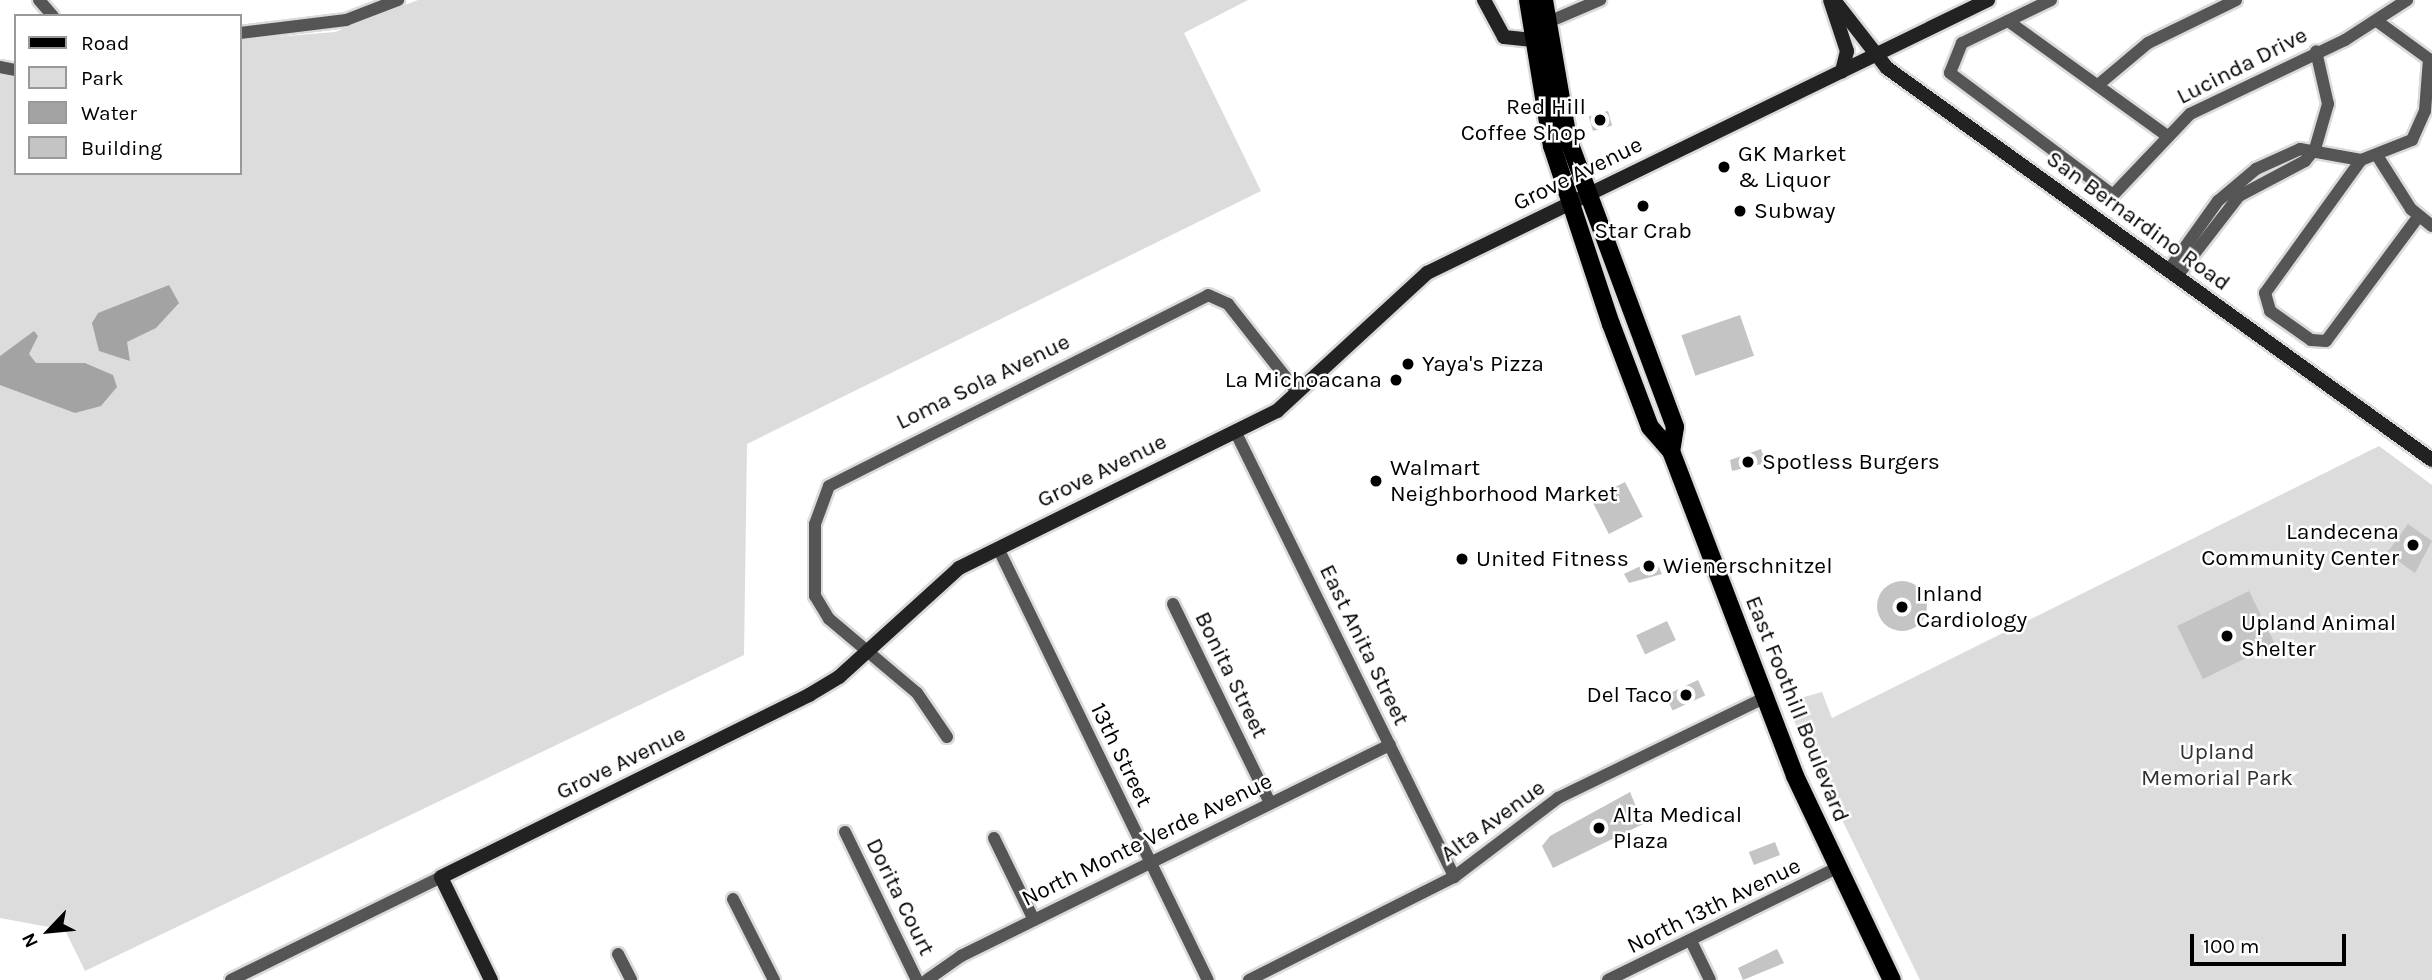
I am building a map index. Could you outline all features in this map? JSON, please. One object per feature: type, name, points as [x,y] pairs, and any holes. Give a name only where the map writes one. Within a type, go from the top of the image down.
[{"type":"main road","name":"East Foothill Boulevard","points":[[1528,0],[1532,40],[1568,205],[1650,427],[1671,451],[1764,698],[1837,869],[1892,980]]},
{"type":"main road","name":"East Foothill Boulevard","points":[[1544,0],[1568,139],[1586,195],[1675,427],[1671,451]]},
{"type":"street","points":[[39,0],[51,14]]},
{"type":"street","points":[[242,33],[346,20],[398,0]]},
{"type":"street","points":[[1485,0],[1504,37],[1532,40]]},
{"type":"street","points":[[1546,23],[1600,0]]},
{"type":"street","points":[[1832,0],[1830,16],[1847,51],[1842,71]]},
{"type":"street","name":"San Bernardino Road","points":[[1832,0],[1874,55],[2432,460]]},
{"type":"street","name":"Grove Avenue","points":[[231,980],[809,695],[868,650],[933,586],[998,548],[1235,431],[1298,393],[1406,287],[1586,195],[1989,0]]},
{"type":"street","name":"Lucinda Drive","points":[[2051,0],[1962,43],[1950,73],[2102,190],[2113,195],[2123,189],[2166,135],[2190,114],[2378,22],[2407,0]]},
{"type":"street","points":[[2098,85],[2148,43],[2236,0]]},
{"type":"street","points":[[2008,21],[2166,135]]},
{"type":"street","points":[[2173,273],[2234,184],[2300,149],[2315,149],[2361,160],[2378,157],[2403,147],[2419,130],[2431,59],[2378,22]]},
{"type":"street","points":[[2315,149],[2328,104],[2316,51]]},
{"type":"street","points":[[2378,157],[2418,217],[2432,226]]},
{"type":"street","points":[[2361,160],[2265,293],[2270,311],[2311,340],[2326,341],[2418,217]]},
{"type":"street","name":"Loma Sola Avenue","points":[[868,650],[829,618],[815,596],[814,524],[819,502],[840,475],[1208,295],[1228,304],[1298,393]]},
{"type":"street","name":"East Anita Street","points":[[1235,431],[1454,877]]},
{"type":"street","name":"13th Street","points":[[998,548],[1208,980]]},
{"type":"street","name":"Bonita Street","points":[[1172,604],[1270,803]]},
{"type":"street","points":[[868,650],[918,694],[947,737]]},
{"type":"street","name":"Alta Avenue","points":[[1249,980],[1454,877],[1558,798],[1764,698]]},
{"type":"street","name":"North Monte Verde Avenue","points":[[926,980],[1034,920],[1390,745]]},
{"type":"street","name":"Dorita Court","points":[[845,832],[917,980]]},
{"type":"street","points":[[994,838],[1034,920]]},
{"type":"street","name":"North 13th Avenue","points":[[1608,980],[1837,869]]},
{"type":"street","points":[[440,877],[491,980]]},
{"type":"street","points":[[733,899],[774,980]]},
{"type":"street","points":[[1691,941],[1710,980]]},
{"type":"street","points":[[618,954],[631,980]]},
{"type":"green space","points":[[418,0],[1248,0],[1184,33],[1261,191],[747,444],[744,655],[85,971],[65,930],[0,918],[0,76],[14,77],[14,175],[242,175],[242,40],[335,32]]},
{"type":"green space","name":"Upland Memorial Park","points":[[2379,446],[2432,485],[2432,980],[1920,980],[1794,721],[1790,701],[1822,692],[1832,718]]},
{"type":"water","points":[[169,285],[179,303],[156,328],[127,342],[130,361],[99,351],[92,323],[98,313]]},
{"type":"water","points":[[34,331],[38,336],[29,354],[36,363],[85,363],[113,375],[117,387],[101,406],[75,413],[0,385],[0,356]]},
{"type":"building","name":"Red Hill Coffee Shop","points":[[1608,111],[1612,125],[1593,131],[1589,117]]},
{"type":"building","points":[[1740,315],[1754,356],[1695,376],[1681,335]]},
{"type":"building","name":"Spotless Burgers","points":[[1761,449],[1766,463],[1732,471],[1730,460]]},
{"type":"building","points":[[1625,482],[1643,517],[1609,534],[1591,499]]},
{"type":"building","name":"Landecena Community Center","points":[[2408,524],[2432,541],[2415,573],[2387,553]]},
{"type":"building","name":"Wienerschnitzel","points":[[1655,559],[1662,574],[1629,583],[1624,574]]},
{"type":"building","name":"Inland Cardiology","points":[[1902,581],[1920,588],[1927,606],[1920,624],[1902,631],[1884,624],[1877,606],[1884,588]]},
{"type":"building","name":"Upland Animal Shelter","points":[[2249,591],[2275,644],[2203,679],[2177,626]]},
{"type":"building","points":[[1667,621],[1676,640],[1645,654],[1636,635]]},
{"type":"building","name":"Del Taco","points":[[1698,680],[1705,695],[1673,711],[1665,695]]},
{"type":"building","name":"Alta Medical Plaza","points":[[1630,792],[1643,824],[1553,868],[1542,846],[1550,836]]},
{"type":"building","points":[[1775,842],[1780,855],[1754,865],[1749,852]]},
{"type":"building","points":[[1777,949],[1784,963],[1743,980],[1738,968]]},
{"type":"place","name":"Red Hill Coffee Shop","points":[[1600,120]]},
{"type":"place","name":"GK Market & Liquor","points":[[1724,167]]},
{"type":"place","name":"Star Crab","points":[[1643,206]]},
{"type":"place","name":"Subway","points":[[1740,211]]},
{"type":"place","name":"Yaya's Pizza","points":[[1408,364]]},
{"type":"place","name":"La Michoacana","points":[[1396,380]]},
{"type":"place","name":"Spotless Burgers","points":[[1748,462]]},
{"type":"place","name":"Walmart Neighborhood Market","points":[[1376,481]]},
{"type":"place","name":"Landecena Community Center","points":[[2413,545]]},
{"type":"place","name":"United Fitness","points":[[1462,559]]},
{"type":"place","name":"Wienerschnitzel","points":[[1649,566]]},
{"type":"place","name":"Inland Cardiology","points":[[1902,607]]},
{"type":"place","name":"Upland Animal Shelter","points":[[2227,636]]},
{"type":"place","name":"Del Taco","points":[[1686,695]]},
{"type":"place","name":"Alta Medical Plaza","points":[[1599,828]]}]
